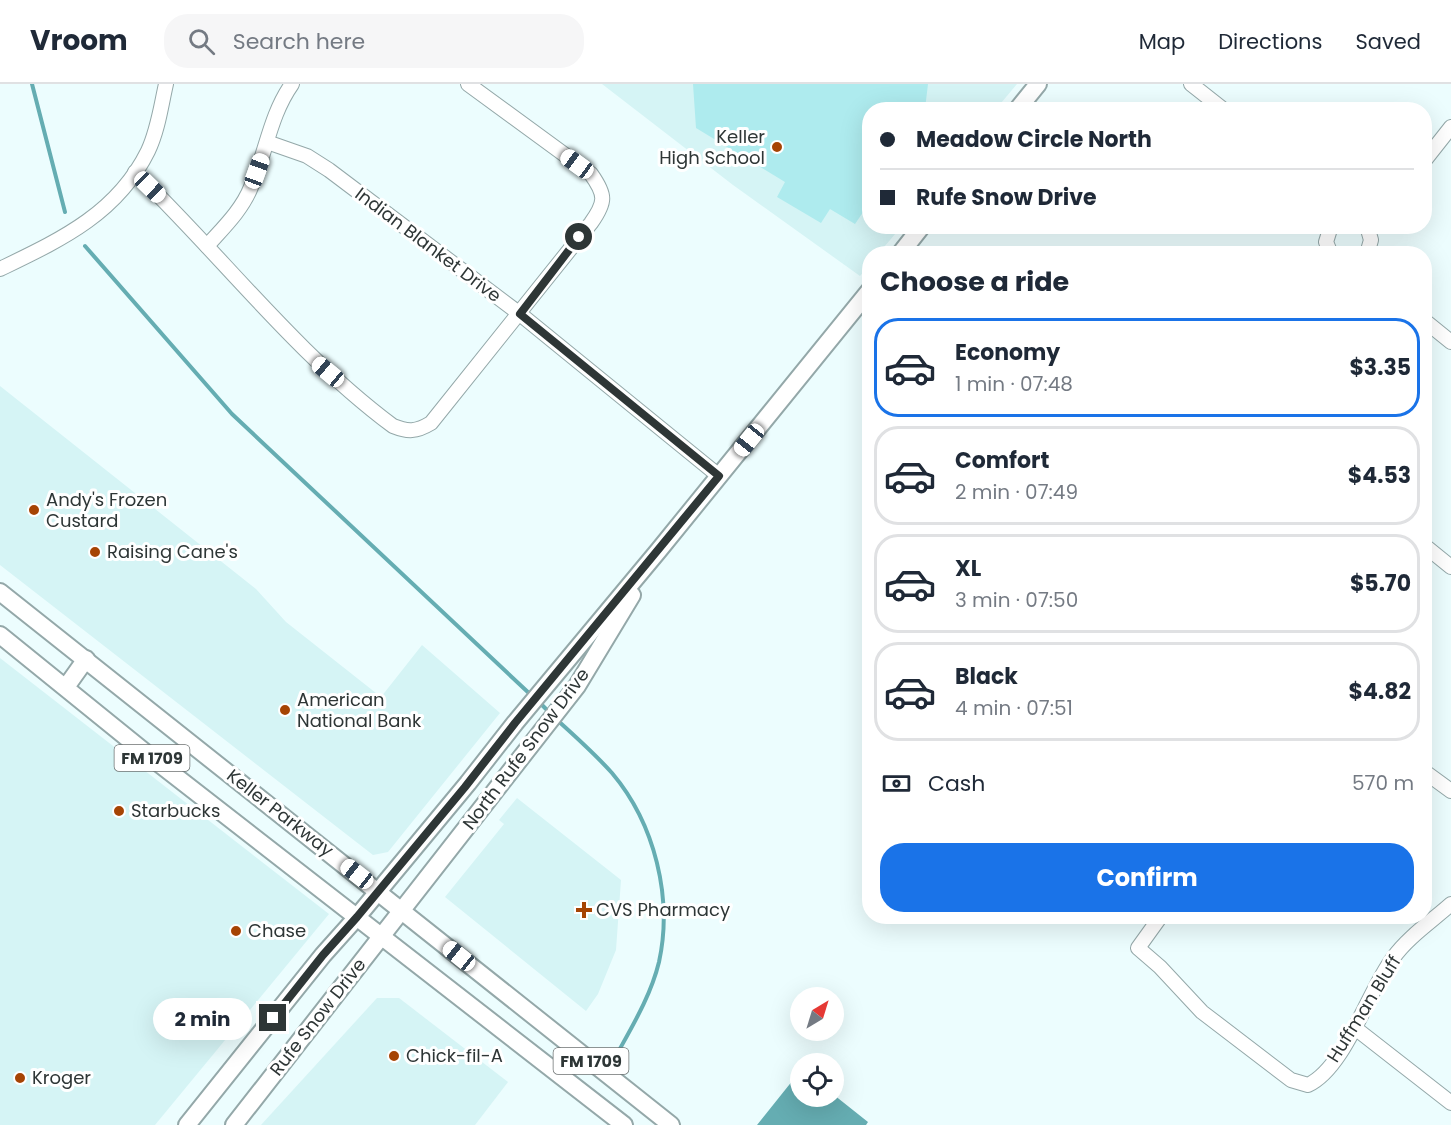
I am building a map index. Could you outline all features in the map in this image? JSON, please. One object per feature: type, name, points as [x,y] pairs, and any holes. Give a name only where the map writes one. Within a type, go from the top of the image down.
[{"type":"main road","points":[[1023,102],[1038,84]]},
{"type":"main road","points":[[906,246],[916,234]]},
{"type":"main road","name":"North Rufe Snow Drive","points":[[379,892],[862,300]]},
{"type":"main road","name":"North Rufe Snow Drive","points":[[402,910],[577,686],[659,550]]},
{"type":"main road","name":"Keller Parkway","points":[[0,592],[671,1125]]},
{"type":"main road","name":"Keller Parkway","points":[[0,635],[152,758],[624,1125]]},
{"type":"main road","points":[[66,687],[86,659]]},
{"type":"main road","points":[[468,783],[488,799]]},
{"type":"main road","name":"Rufe Snow Drive","points":[[187,1125],[323,955],[379,892]]},
{"type":"main road","name":"Rufe Snow Drive","points":[[234,1125],[402,910]]},
{"type":"street","points":[[0,269],[56,242],[85,225],[105,209],[135,172],[148,151],[156,131],[166,84]]},
{"type":"street","points":[[207,246],[242,206],[251,188],[276,113],[292,84]]},
{"type":"street","points":[[135,172],[314,360],[393,426],[415,432],[430,423],[520,314],[599,212],[603,194],[591,174],[468,84]]},
{"type":"street","points":[[1200,87],[1216,102]]},
{"type":"street","points":[[1432,151],[1451,127]]},
{"type":"street","name":"Indian Blanket Drive","points":[[267,142],[307,156],[329,170],[520,314],[719,476]]},
{"type":"street","points":[[1432,327],[1451,342]]},
{"type":"street","points":[[1432,552],[1451,567]]},
{"type":"street","points":[[1432,777],[1451,791]]},
{"type":"street","name":"Huffman Bluff","points":[[1432,922],[1451,904]]},
{"type":"street","name":"Huffman Bluff","points":[[1155,924],[1138,948],[1160,967],[1202,1012],[1291,1080],[1308,1085],[1321,1077],[1340,1053],[1380,976],[1395,956],[1429,924]]},
{"type":"street","points":[[1355,1028],[1451,1103]]},
{"type":"shaded area","name":"Keller High School","points":[[602,84],[1017,84],[1002,102],[862,102],[862,234],[895,234],[885,246],[862,246],[862,274],[860,276],[733,185]]},
{"type":"shaded area","points":[[693,84],[928,84],[926,102],[862,102],[862,214],[855,224],[830,209],[821,223],[777,197],[785,182],[696,128]]},
{"type":"shaded area","points":[[0,386],[256,589],[286,622],[381,697],[422,645],[500,713],[388,852],[373,855],[0,565]]},
{"type":"shaded area","points":[[0,658],[329,914],[155,1125],[0,1125]]},
{"type":"shaded area","points":[[517,798],[621,880],[616,950],[598,994],[586,1011],[445,897],[504,824],[499,820]]},
{"type":"shaded area","points":[[377,998],[399,998],[508,1082],[475,1125],[261,1125]]},
{"type":"shaded area","points":[[790,1084],[790,1107],[844,1107],[844,1103],[868,1122],[866,1125],[757,1125]]},
{"type":"waterway","points":[[32,84],[65,212]]},
{"type":"waterway","points":[[85,246],[232,414],[531,695]]},
{"type":"waterway","points":[[539,702],[551,714]]},
{"type":"waterway","points":[[556,719],[612,773],[627,793],[649,838],[662,888],[663,938],[656,974],[617,1054]]},
{"type":"place","name":"Keller High School","points":[[777,147]]},
{"type":"place","name":"Andy's Frozen Custard","points":[[34,510]]},
{"type":"place","name":"Raising Cane's","points":[[95,552]]},
{"type":"place","name":"American National Bank","points":[[285,710]]},
{"type":"place","name":"Starbucks","points":[[119,811]]},
{"type":"place","name":"CVS Pharmacy","points":[[584,910]]},
{"type":"place","name":"Chase","points":[[236,931]]},
{"type":"place","name":"Chick-fil-A","points":[[394,1056]]},
{"type":"place","name":"Kroger","points":[[20,1078]]},
{"type":"route","points":[[273,1018],[719,476],[520,314],[579,237]]}]
